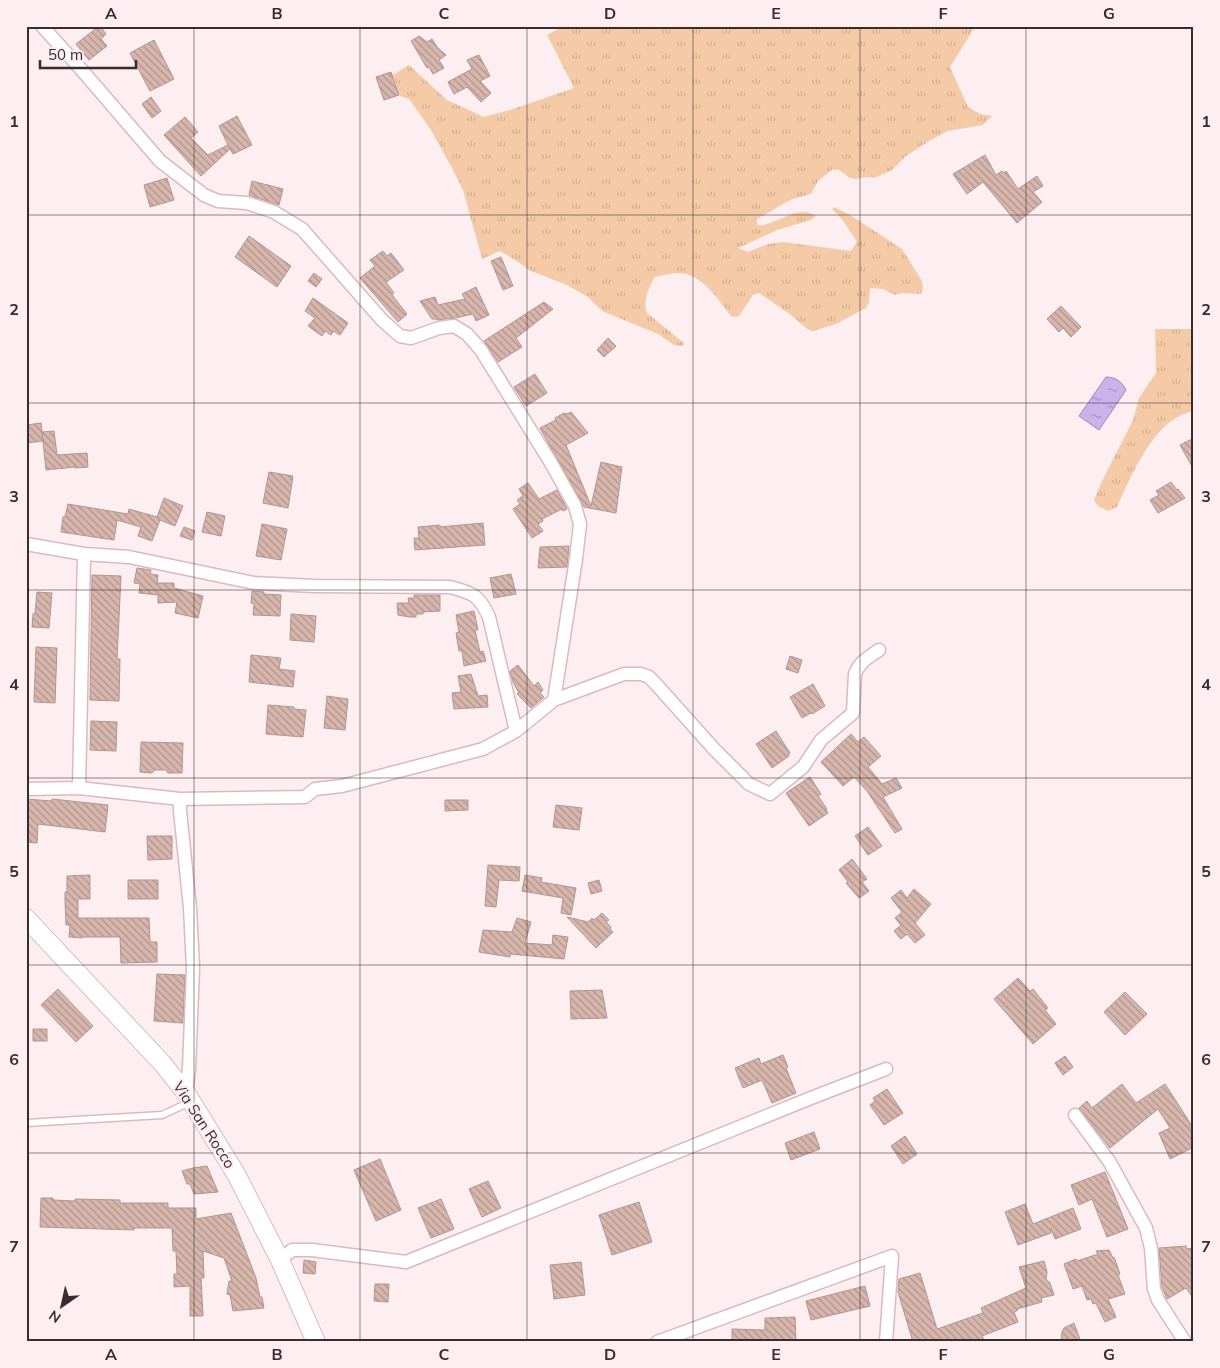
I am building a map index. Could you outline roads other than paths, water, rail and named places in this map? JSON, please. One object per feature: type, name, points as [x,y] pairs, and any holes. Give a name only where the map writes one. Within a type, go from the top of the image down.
[{"type":"street","points":[[42,26],[160,161],[204,194],[218,201],[247,203],[274,212],[302,230],[382,320],[400,336],[411,338],[439,328],[454,326],[467,334],[481,350],[551,463],[575,506],[580,524],[554,700]]},
{"type":"street","points":[[26,544],[84,554],[129,557],[254,583],[314,586],[450,587],[469,592],[482,603],[489,617],[516,731]]},
{"type":"street","points":[[79,788],[84,554]]},
{"type":"street","points":[[26,789],[79,788],[180,799],[305,798],[315,789],[342,786],[482,749],[516,731],[554,700],[624,674],[641,674],[649,677],[748,784],[770,794],[803,766],[821,740],[853,713],[857,667],[879,650]]},
{"type":"street","points":[[180,799],[190,908],[193,968],[189,1097]]},
{"type":"street","name":"Via San Rocco","points":[[26,918],[162,1063],[189,1097],[236,1174],[280,1260],[316,1342]]},
{"type":"street","points":[[280,1260],[292,1250],[312,1250],[406,1262],[886,1069]]},
{"type":"street","points":[[1075,1115],[1109,1161],[1146,1228],[1151,1248],[1154,1289],[1158,1300],[1185,1342]]},
{"type":"street","points":[[657,1342],[892,1256],[886,1342]]},
{"type":"lane","points":[[26,1123],[162,1115],[189,1097]]},
{"type":"water","points":[[1106,377],[1118,381],[1126,390],[1099,430],[1079,416]]}]
